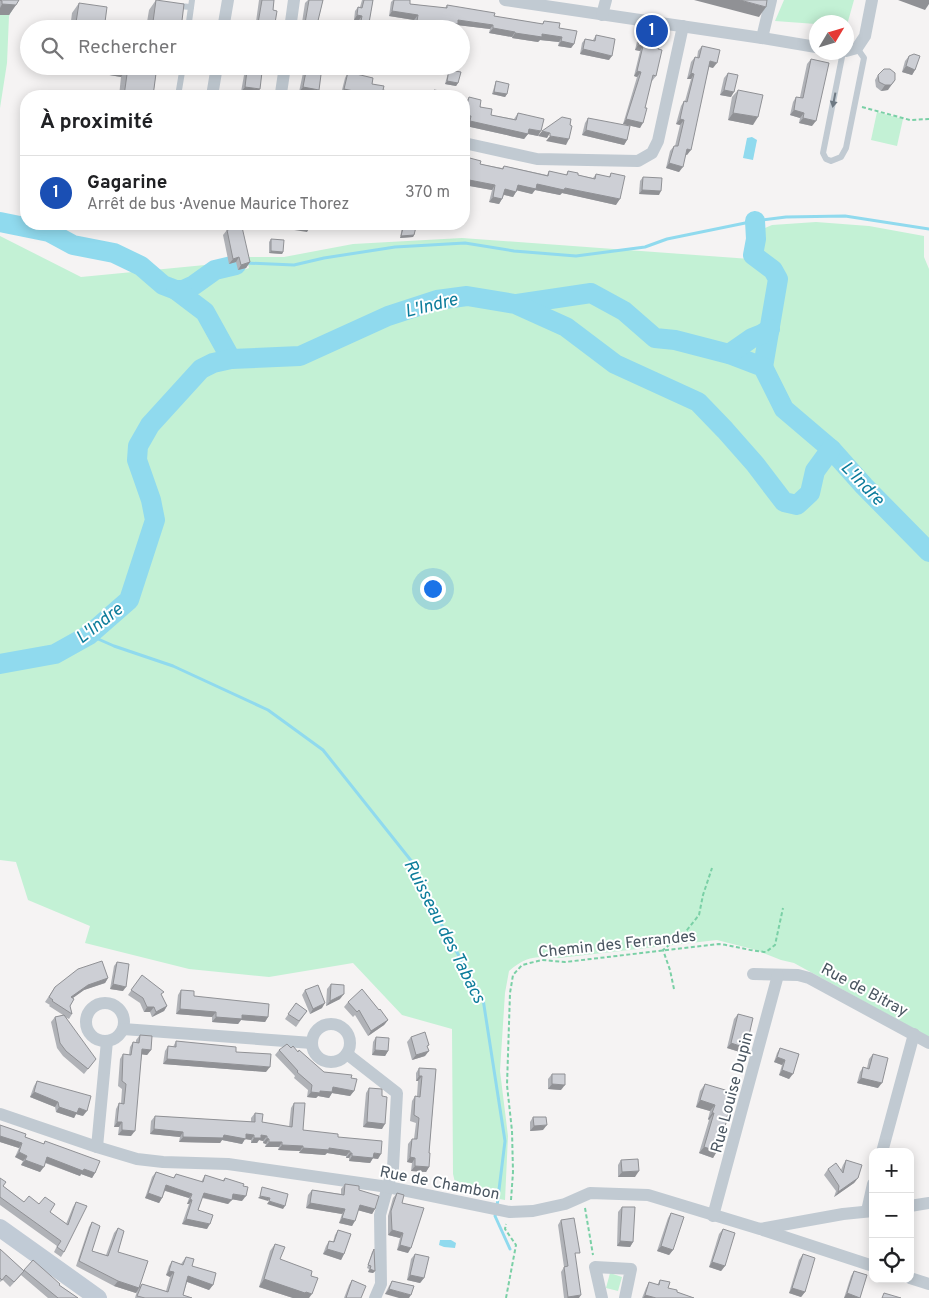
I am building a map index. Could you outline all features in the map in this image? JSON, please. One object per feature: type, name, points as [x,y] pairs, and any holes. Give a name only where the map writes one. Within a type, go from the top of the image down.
[{"type":"main road","points":[[0,1228],[98,1298]]},
{"type":"street","points":[[225,20],[228,0]]},
{"type":"street","points":[[291,20],[294,0]]},
{"type":"street","points":[[505,0],[809,46]]},
{"type":"street","points":[[602,15],[606,0]]},
{"type":"street","points":[[762,38],[771,0]]},
{"type":"street","points":[[854,46],[865,36],[872,0]]},
{"type":"street","points":[[470,144],[537,159],[638,161],[652,153],[658,141],[683,26]]},
{"type":"street","points":[[213,90],[216,75]]},
{"type":"street","points":[[281,90],[284,75]]},
{"type":"street","name":"Rue de Bitray","points":[[753,974],[798,975],[810,978],[929,1043]]},
{"type":"street","name":"Rue Louise Dupin","points":[[713,1216],[778,975]]},
{"type":"street","points":[[101,1004],[109,1004],[117,1007],[122,1013],[123,1029],[120,1035],[107,1041],[99,1040],[92,1036],[86,1021],[94,1007],[101,1004]]},
{"type":"street","points":[[329,1024],[339,1025],[348,1033],[350,1044],[347,1054],[342,1059],[333,1062],[324,1060],[315,1053],[312,1043],[314,1035],[320,1027],[329,1024]]},
{"type":"street","points":[[123,1029],[312,1043]]},
{"type":"street","points":[[883,1148],[914,1034]]},
{"type":"street","points":[[97,1147],[107,1041]]},
{"type":"street","points":[[347,1054],[397,1093],[393,1168],[380,1215],[381,1284],[375,1298]]},
{"type":"street","name":"Rue de Chambon","points":[[0,1114],[137,1159],[163,1162],[228,1164],[388,1187],[507,1212],[533,1211],[566,1204],[590,1193],[648,1195],[760,1229],[869,1211]]},
{"type":"street","points":[[914,1205],[929,1203]]},
{"type":"street","points":[[760,1229],[869,1265]]},
{"type":"street","points":[[602,1298],[596,1267],[631,1269],[625,1298]]},
{"type":"street","points":[[914,1279],[929,1284]]},
{"type":"lane","points":[[173,5],[192,4],[189,20]]},
{"type":"lane","points":[[847,60],[823,153],[826,159],[831,161],[842,157],[846,148],[864,58],[854,53]]},
{"type":"lane","points":[[179,90],[182,75]]},
{"type":"path","points":[[854,106],[910,120],[929,118]]},
{"type":"path","points":[[674,989],[663,950],[687,930],[699,915],[712,868]]},
{"type":"path","name":"Chemin des Ferrandes","points":[[506,1298],[516,1245],[505,1229],[513,1172],[506,1085],[510,993],[513,975],[522,965],[542,960],[565,962],[718,944],[766,952],[775,945],[783,908]]},
{"type":"path","points":[[583,1195],[596,1267]]},
{"type":"green space","points":[[0,0],[17,0],[9,16],[7,63],[0,108]]},
{"type":"green space","points":[[784,0],[854,0],[850,15],[809,15],[809,23],[775,21]]},
{"type":"green space","points":[[877,112],[903,119],[897,146],[871,140]]},
{"type":"green space","points":[[816,222],[869,226],[924,236],[924,257],[929,269],[929,1037],[794,963],[756,950],[717,940],[559,958],[532,958],[509,971],[505,993],[500,1071],[508,1136],[505,1200],[457,1191],[453,1174],[452,1029],[402,1015],[353,963],[269,977],[189,969],[85,943],[90,926],[28,900],[16,862],[0,860],[0,236],[81,277],[205,265],[226,260],[228,266],[234,265],[237,272],[249,268],[246,257],[284,257],[353,244],[462,238],[764,260],[758,246],[760,230],[772,225]]},
{"type":"green space","points":[[610,1273],[622,1277],[618,1291],[606,1288]]},
{"type":"water","points":[[752,137],[757,140],[753,160],[743,158],[747,138]]},
{"type":"water","points":[[440,1240],[451,1240],[456,1243],[455,1248],[439,1245]]},
{"type":"building","points":[[0,0],[19,0],[16,5],[2,4]]},
{"type":"building","points":[[156,0],[184,4],[182,20],[153,20]]},
{"type":"building","points":[[262,0],[274,0],[273,10],[277,11],[276,20],[259,20]]},
{"type":"building","points":[[309,0],[323,0],[318,20],[306,20]]},
{"type":"building","points":[[364,0],[373,0],[370,20],[361,20],[362,16],[357,15],[358,7],[362,8]]},
{"type":"building","points":[[394,0],[410,0],[410,4],[447,8],[447,5],[495,13],[494,16],[543,24],[544,21],[560,23],[559,28],[577,31],[574,44],[561,41],[562,37],[542,34],[542,37],[515,33],[493,28],[493,25],[470,22],[470,20],[417,20],[418,15],[392,11]]},
{"type":"building","points":[[740,0],[767,0],[766,7]]},
{"type":"building","points":[[79,3],[107,7],[105,20],[76,20]]},
{"type":"building","points":[[641,32],[661,36],[658,49],[662,50],[656,76],[653,75],[643,123],[626,119],[641,72],[637,71],[643,46],[638,45]]},
{"type":"building","points":[[596,35],[615,39],[612,56],[583,49],[585,39],[595,41]]},
{"type":"building","points":[[702,46],[720,50],[717,63],[710,61],[691,150],[687,149],[683,167],[669,163],[674,146],[678,146],[684,120],[680,119],[684,101],[687,102],[694,74],[691,73],[695,57],[699,58]]},
{"type":"building","points":[[914,54],[920,56],[915,70],[906,66],[909,56]]},
{"type":"building","points":[[811,60],[829,63],[816,121],[803,118],[804,113],[794,110],[796,97],[803,98]]},
{"type":"building","points":[[884,69],[890,69],[895,73],[895,80],[891,85],[879,82],[878,75]]},
{"type":"building","points":[[728,73],[738,75],[734,92],[724,90]]},
{"type":"building","points":[[127,75],[156,75],[154,90],[125,90]]},
{"type":"building","points":[[246,75],[262,75],[260,89],[245,87]]},
{"type":"building","points":[[305,75],[321,75],[319,90],[303,87]]},
{"type":"building","points":[[347,75],[360,75],[373,78],[372,84],[384,86],[383,90],[344,89]]},
{"type":"building","points":[[448,75],[460,75],[458,83],[447,81]]},
{"type":"building","points":[[496,81],[509,84],[507,94],[494,92]]},
{"type":"building","points":[[738,90],[763,95],[758,117],[733,113]]},
{"type":"building","points":[[470,97],[481,100],[480,107],[492,109],[491,115],[516,120],[518,113],[544,119],[541,131],[529,129],[528,134],[470,121]]},
{"type":"building","points":[[562,117],[571,119],[570,125],[572,126],[569,139],[550,136],[550,133],[542,131]]},
{"type":"building","points":[[588,118],[630,126],[627,140],[586,130]]},
{"type":"building","points":[[470,158],[481,161],[480,164],[503,169],[504,166],[548,176],[549,171],[567,175],[568,171],[595,179],[596,174],[610,177],[611,173],[625,176],[620,199],[537,184],[536,189],[518,185],[516,192],[505,189],[502,199],[493,197],[495,185],[470,180]]},
{"type":"building","points":[[643,177],[662,178],[661,191],[642,190]]},
{"type":"building","points":[[227,230],[243,230],[250,262],[241,265],[239,257],[233,259]]},
{"type":"building","points":[[402,230],[415,230],[414,235],[401,236]]},
{"type":"building","points":[[271,239],[284,240],[283,252],[271,251]]},
{"type":"building","points":[[102,961],[108,978],[88,985],[71,997],[74,999],[70,1006],[72,1014],[49,997],[55,987],[78,969]]},
{"type":"building","points":[[117,962],[129,964],[126,987],[113,984]]},
{"type":"building","points":[[142,975],[164,992],[161,994],[167,1006],[156,1012],[154,1007],[147,1007],[143,998],[131,990]]},
{"type":"building","points":[[331,984],[344,985],[344,994],[330,1001]]},
{"type":"building","points":[[318,985],[325,1003],[313,1009],[305,990]]},
{"type":"building","points":[[362,989],[388,1020],[371,1031],[359,1010],[357,1012],[348,1002]]},
{"type":"building","points":[[181,990],[194,991],[194,996],[269,1004],[268,1017],[242,1015],[242,1019],[216,1017],[216,1012],[180,1009]]},
{"type":"building","points":[[296,1003],[307,1011],[299,1021],[288,1014]]},
{"type":"building","points":[[738,1014],[753,1018],[746,1048],[731,1043]]},
{"type":"building","points":[[64,1015],[96,1059],[88,1069],[66,1051],[60,1043],[55,1017]]},
{"type":"building","points":[[425,1032],[429,1051],[416,1055],[411,1037]]},
{"type":"building","points":[[140,1035],[152,1036],[151,1050],[142,1049],[135,1131],[122,1130],[122,1122],[117,1122],[119,1103],[124,1104],[126,1084],[122,1081],[123,1054],[131,1055],[133,1042],[139,1043]]},
{"type":"building","points":[[376,1037],[389,1038],[388,1051],[375,1050]]},
{"type":"building","points":[[176,1041],[236,1047],[236,1052],[271,1054],[270,1067],[167,1059],[168,1046],[176,1047]]},
{"type":"building","points":[[287,1044],[291,1048],[293,1046],[298,1052],[299,1050],[324,1072],[352,1075],[351,1078],[357,1079],[354,1091],[333,1087],[332,1092],[311,1092],[312,1085],[297,1072],[279,1050]]},
{"type":"building","points":[[780,1048],[799,1054],[793,1074],[782,1070],[785,1060],[777,1057]]},
{"type":"building","points":[[873,1054],[888,1058],[882,1083],[861,1078],[863,1067],[869,1069]]},
{"type":"building","points":[[419,1068],[436,1069],[429,1167],[415,1166],[415,1158],[410,1157],[412,1139],[417,1139],[419,1118],[414,1115],[415,1096],[420,1097],[422,1076],[419,1076]]},
{"type":"building","points":[[552,1074],[565,1074],[565,1085],[552,1084]]},
{"type":"building","points":[[37,1081],[91,1096],[87,1111],[79,1108],[77,1113],[59,1107],[58,1102],[34,1092]]},
{"type":"building","points":[[705,1084],[732,1092],[726,1123],[717,1151],[704,1147],[715,1105],[700,1100]]},
{"type":"building","points":[[369,1088],[382,1089],[382,1096],[387,1097],[385,1124],[367,1122]]},
{"type":"building","points":[[294,1103],[305,1103],[303,1130],[338,1134],[338,1137],[382,1141],[381,1154],[374,1153],[373,1158],[352,1156],[350,1151],[329,1148],[329,1150],[282,1145],[282,1142],[269,1142],[267,1136],[261,1135],[261,1138],[254,1138],[254,1135],[246,1134],[246,1139],[224,1135],[223,1138],[183,1137],[183,1132],[154,1129],[155,1116],[255,1122],[255,1113],[263,1114],[262,1122],[292,1127]]},
{"type":"building","points":[[533,1117],[546,1117],[547,1125],[534,1126]]},
{"type":"building","points":[[0,1125],[26,1134],[25,1137],[44,1144],[45,1141],[100,1161],[95,1173],[84,1169],[83,1171],[47,1157],[44,1167],[25,1160],[27,1156],[19,1152],[22,1143],[0,1136]]},
{"type":"building","points":[[638,1159],[639,1171],[622,1172],[621,1160]]},
{"type":"building","points":[[846,1160],[862,1165],[858,1178],[838,1192],[839,1186],[828,1169],[836,1163],[843,1173]]},
{"type":"building","points":[[156,1172],[174,1178],[176,1174],[203,1182],[205,1175],[224,1181],[225,1178],[248,1187],[246,1196],[233,1194],[232,1200],[204,1193],[198,1210],[213,1215],[210,1224],[186,1219],[192,1194],[166,1185],[162,1198],[148,1193]]},
{"type":"building","points":[[0,1178],[6,1182],[3,1186],[24,1202],[29,1196],[39,1204],[45,1197],[55,1204],[50,1212],[68,1225],[76,1202],[87,1206],[64,1252],[57,1247],[61,1241],[0,1197]]},
{"type":"building","points":[[345,1184],[359,1186],[359,1190],[379,1196],[375,1209],[360,1205],[355,1221],[342,1218],[345,1209],[310,1203],[312,1190],[344,1195]]},
{"type":"building","points":[[262,1187],[288,1194],[285,1206],[269,1201],[270,1198],[260,1196]]},
{"type":"building","points":[[397,1193],[404,1195],[402,1203],[424,1208],[411,1248],[400,1245],[403,1233],[392,1230],[391,1211]]},
{"type":"building","points":[[622,1207],[635,1207],[633,1242],[620,1241]]},
{"type":"building","points":[[671,1213],[684,1217],[673,1250],[661,1246]]},
{"type":"building","points":[[574,1218],[580,1253],[575,1253],[581,1295],[568,1297],[564,1267],[568,1266],[561,1220]]},
{"type":"building","points":[[92,1222],[100,1226],[92,1251],[108,1256],[118,1228],[124,1231],[118,1252],[148,1261],[139,1288],[118,1281],[79,1261]]},
{"type":"building","points":[[723,1229],[735,1233],[725,1266],[712,1262]]},
{"type":"building","points":[[338,1230],[351,1234],[344,1254],[327,1249],[329,1241],[334,1242]]},
{"type":"building","points":[[275,1244],[285,1247],[280,1259],[312,1271],[311,1276],[318,1278],[312,1294],[264,1279]]},
{"type":"building","points":[[0,1249],[24,1271],[14,1282],[6,1275],[2,1280],[0,1278]]},
{"type":"building","points":[[374,1249],[375,1271],[370,1269],[371,1266],[368,1265]]},
{"type":"building","points":[[415,1254],[429,1257],[424,1278],[410,1275]]},
{"type":"building","points":[[803,1254],[815,1258],[805,1292],[792,1288]]},
{"type":"building","points":[[186,1257],[194,1259],[192,1266],[216,1273],[213,1285],[188,1276],[183,1295],[192,1298],[145,1298],[137,1296],[142,1284],[168,1292],[174,1272],[169,1271],[172,1261],[183,1265]]},
{"type":"building","points":[[33,1260],[59,1285],[78,1298],[58,1298],[24,1270]]},
{"type":"building","points":[[854,1271],[867,1275],[860,1298],[847,1293]]},
{"type":"building","points":[[352,1280],[366,1286],[361,1298],[346,1298]]},
{"type":"building","points":[[660,1280],[670,1282],[668,1288],[694,1298],[656,1298],[645,1295],[649,1282],[659,1285]]},
{"type":"building","points":[[392,1281],[414,1286],[411,1295],[389,1289]]},
{"type":"building","points":[[884,1293],[901,1298],[882,1298]]},
{"type":"waterway","points":[[245,263],[294,265],[324,258],[395,247],[465,243],[514,251],[576,256],[645,247],[667,239],[755,221],[786,217],[845,216],[929,229]]},
{"type":"waterway","points":[[755,221],[756,239],[753,255],[773,270],[778,279],[763,367]]},
{"type":"waterway","points":[[0,222],[20,226]]},
{"type":"waterway","points":[[39,230],[49,232],[73,245],[114,253],[141,266],[163,285],[176,290],[183,290],[194,285],[215,270],[236,265]]},
{"type":"waterway","points":[[176,290],[205,312],[231,359]]},
{"type":"waterway","points":[[517,304],[591,293],[624,311],[655,338],[675,340],[729,354],[763,367],[784,409],[831,449],[864,486],[929,552]]},
{"type":"waterway","name":"L'Indre","points":[[0,664],[55,654],[89,635],[129,600],[155,520],[151,500],[137,460],[138,446],[150,425],[201,369],[213,363],[231,359],[300,356],[388,316],[437,300],[467,296],[515,304],[566,327],[615,364],[698,402],[755,464],[784,502],[797,505],[810,493],[815,471],[831,449]]},
{"type":"waterway","points":[[729,354],[752,338],[770,329]]},
{"type":"waterway","name":"Ruisseau des Tabacs","points":[[89,635],[114,646],[173,666],[268,710],[323,750],[413,863],[425,895],[483,999],[505,1141],[497,1206]]},
{"type":"waterway","name":"Ruisseau des Tabacs","points":[[496,1213],[495,1216],[510,1249]]},
{"type":"place","name":"Gagarine","points":[[652,31]]}]
